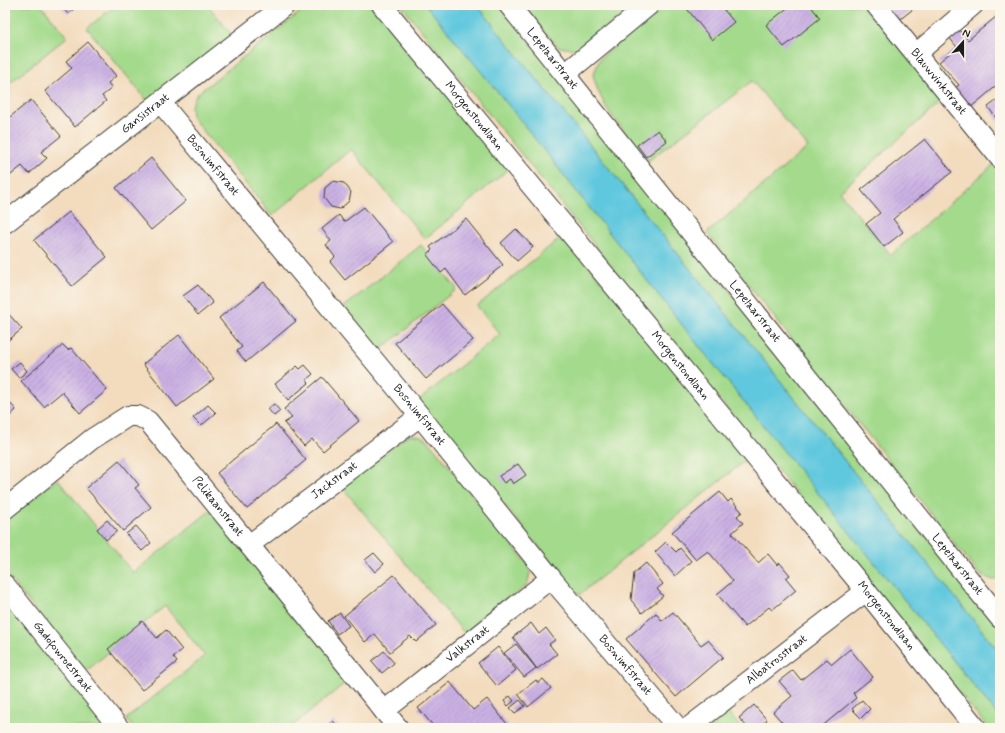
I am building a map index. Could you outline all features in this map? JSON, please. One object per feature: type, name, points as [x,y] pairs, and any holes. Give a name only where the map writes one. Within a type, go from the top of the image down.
[{"type":"street","name":"Gansistraat","points":[[5,223],[285,5]]},
{"type":"street","name":"Morgenstondlaan","points":[[382,5],[866,592],[976,728]]},
{"type":"street","name":"Lepelaarstraat","points":[[509,5],[994,598],[1000,618]]},
{"type":"street","points":[[565,74],[649,5]]},
{"type":"street","name":"Blauwvinkstraat","points":[[876,5],[917,53],[1000,158]]},
{"type":"street","points":[[917,53],[973,5]]},
{"type":"street","name":"Bosnimfstraat","points":[[161,103],[420,416],[551,578],[678,728]]},
{"type":"street","name":"Pelikaanstraat","points":[[5,509],[92,439],[128,416],[138,416],[148,421],[398,728]]},
{"type":"street","name":"Jackstraat","points":[[249,545],[420,416]]},
{"type":"street","name":"Valkstraat","points":[[384,711],[551,578]]},
{"type":"street","name":"Gadofowroestraat","points":[[5,585],[119,728]]},
{"type":"street","name":"Albatrosstraat","points":[[688,728],[866,592]]},
{"type":"green space","points":[[5,5],[41,5],[67,37],[5,87]]},
{"type":"green space","points":[[116,5],[208,5],[235,39],[150,104],[87,28]]},
{"type":"green space","points":[[309,5],[380,5],[511,167],[425,239],[351,149],[272,216],[192,117],[191,106],[197,94]]},
{"type":"green space","points":[[401,5],[426,5],[506,102],[694,340],[1000,718],[1000,728],[988,728],[663,330]]},
{"type":"green space","points":[[477,5],[500,5],[1000,627],[1000,653]]},
{"type":"green space","points":[[522,5],[636,5],[588,43],[573,49],[558,47]]},
{"type":"green space","points":[[663,5],[864,5],[943,100],[839,192],[891,255],[994,164],[1000,171],[1000,579],[993,580],[980,575],[707,233],[808,147],[752,81],[648,161],[607,109],[598,91],[593,75],[600,59]]},
{"type":"green space","points":[[564,235],[747,459],[579,595],[418,401],[500,334],[477,306]]},
{"type":"green space","points":[[421,245],[457,289],[380,350],[344,307]]},
{"type":"green space","points":[[408,435],[419,435],[427,439],[529,566],[530,573],[527,585],[466,635],[342,487]]},
{"type":"green space","points":[[58,479],[133,573],[211,510],[350,679],[290,728],[133,728],[126,719],[205,656],[165,606],[86,671],[5,573],[5,519]]},
{"type":"green space","points":[[5,596],[111,728],[5,728]]},
{"type":"green space","points":[[728,712],[741,728],[707,728]]},
{"type":"water","points":[[426,5],[477,5],[1000,653],[1000,718],[694,340],[506,102]]},
{"type":"building","points":[[60,5],[78,5],[68,14]]},
{"type":"building","points":[[684,5],[720,5],[734,22],[712,40]]},
{"type":"building","points":[[791,5],[810,5],[820,18],[784,47],[766,25]]},
{"type":"building","points":[[885,5],[918,5],[898,21]]},
{"type":"building","points":[[997,16],[1000,20],[1000,83],[970,108],[954,89],[959,85],[939,62],[957,47],[948,36],[957,28],[968,40]]},
{"type":"building","points":[[88,42],[116,76],[108,83],[112,88],[102,96],[106,101],[75,127],[45,91],[72,68],[66,61]]},
{"type":"building","points":[[1000,98],[1000,123],[988,107]]},
{"type":"building","points":[[31,100],[61,136],[41,152],[47,158],[29,174],[22,166],[6,179],[5,121]]},
{"type":"building","points":[[658,130],[667,141],[646,157],[637,145]]},
{"type":"building","points":[[925,139],[952,172],[893,219],[903,232],[884,247],[866,224],[880,213],[861,190]]},
{"type":"building","points":[[151,158],[186,201],[151,230],[116,188]]},
{"type":"building","points":[[333,181],[344,183],[351,192],[349,201],[340,209],[331,207],[324,198],[325,188]]},
{"type":"building","points":[[364,207],[393,242],[345,280],[330,262],[335,257],[326,245],[331,241],[322,229],[339,215],[344,222]]},
{"type":"building","points":[[69,212],[107,257],[72,286],[34,240]]},
{"type":"building","points":[[466,219],[503,265],[465,295],[446,269],[441,273],[427,255],[432,250],[430,247]]},
{"type":"building","points":[[516,229],[533,247],[517,261],[501,243]]},
{"type":"building","points":[[264,282],[296,321],[246,362],[237,351],[242,347],[219,318]]},
{"type":"building","points":[[198,285],[213,303],[198,315],[183,296]]},
{"type":"building","points":[[442,304],[473,340],[426,379],[395,343]]},
{"type":"building","points":[[5,310],[22,329],[5,343]]},
{"type":"building","points":[[179,335],[214,379],[177,407],[143,364]]},
{"type":"building","points":[[63,345],[68,350],[71,348],[107,390],[80,413],[62,392],[44,407],[21,381]]},
{"type":"building","points":[[20,362],[27,371],[19,378],[11,369]]},
{"type":"building","points":[[305,365],[313,374],[306,380],[309,383],[288,400],[275,384],[297,366],[300,369]]},
{"type":"building","points":[[322,377],[359,421],[323,451],[312,439],[304,446],[284,423],[292,418],[284,409]]},
{"type":"building","points":[[5,397],[16,410],[5,420]]},
{"type":"building","points":[[274,404],[280,411],[274,416],[268,409]]},
{"type":"building","points":[[208,405],[216,413],[201,426],[193,418]]},
{"type":"building","points":[[276,424],[306,460],[247,509],[217,473]]},
{"type":"building","points":[[119,460],[139,485],[135,488],[151,507],[123,531],[86,488]]},
{"type":"building","points":[[518,464],[526,475],[513,484],[510,479],[504,483],[499,476]]},
{"type":"building","points":[[720,492],[728,502],[731,499],[742,512],[737,516],[743,523],[732,533],[758,563],[768,554],[777,565],[780,563],[790,575],[786,578],[796,590],[772,610],[769,607],[745,627],[717,594],[733,581],[708,551],[696,560],[672,532]]},
{"type":"building","points":[[107,520],[117,531],[106,540],[97,529]]},
{"type":"building","points":[[136,526],[151,543],[142,551],[126,534]]},
{"type":"building","points":[[666,542],[676,552],[680,548],[691,561],[675,576],[655,552]]},
{"type":"building","points":[[374,553],[384,564],[375,572],[365,560]]},
{"type":"building","points":[[646,563],[663,584],[657,589],[663,596],[642,613],[631,600],[634,573]]},
{"type":"building","points":[[394,575],[436,625],[416,642],[410,636],[390,652],[375,634],[365,642],[344,616]]},
{"type":"building","points":[[673,612],[701,645],[708,640],[723,657],[676,697],[626,639],[656,613],[662,621]]},
{"type":"building","points":[[340,613],[349,626],[337,634],[328,621]]},
{"type":"building","points":[[142,621],[157,638],[166,630],[182,650],[173,657],[177,662],[142,690],[108,649]]},
{"type":"building","points":[[531,623],[539,634],[546,628],[555,640],[549,644],[557,654],[537,669],[513,637]]},
{"type":"building","points":[[516,644],[536,668],[524,677],[504,653]]},
{"type":"building","points":[[498,647],[516,670],[497,686],[478,663]]},
{"type":"building","points":[[850,649],[873,677],[853,693],[856,698],[820,728],[808,728],[807,726],[805,728],[787,728],[773,712],[792,696],[779,681],[793,670],[801,680],[827,659],[832,664]]},
{"type":"building","points":[[384,651],[394,663],[382,673],[372,661]]},
{"type":"building","points":[[543,679],[551,688],[528,707],[518,694],[536,680],[538,683]]},
{"type":"building","points":[[450,682],[473,710],[487,699],[508,725],[504,728],[435,728],[418,708]]},
{"type":"building","points":[[510,696],[514,701],[508,706],[504,701]]},
{"type":"building","points":[[520,700],[525,706],[515,713],[510,708]]},
{"type":"building","points":[[862,700],[870,709],[861,718],[852,709]]},
{"type":"building","points":[[754,705],[767,720],[758,728],[748,728],[739,718]]},
{"type":"building","points":[[333,721],[339,728],[325,728]]}]
